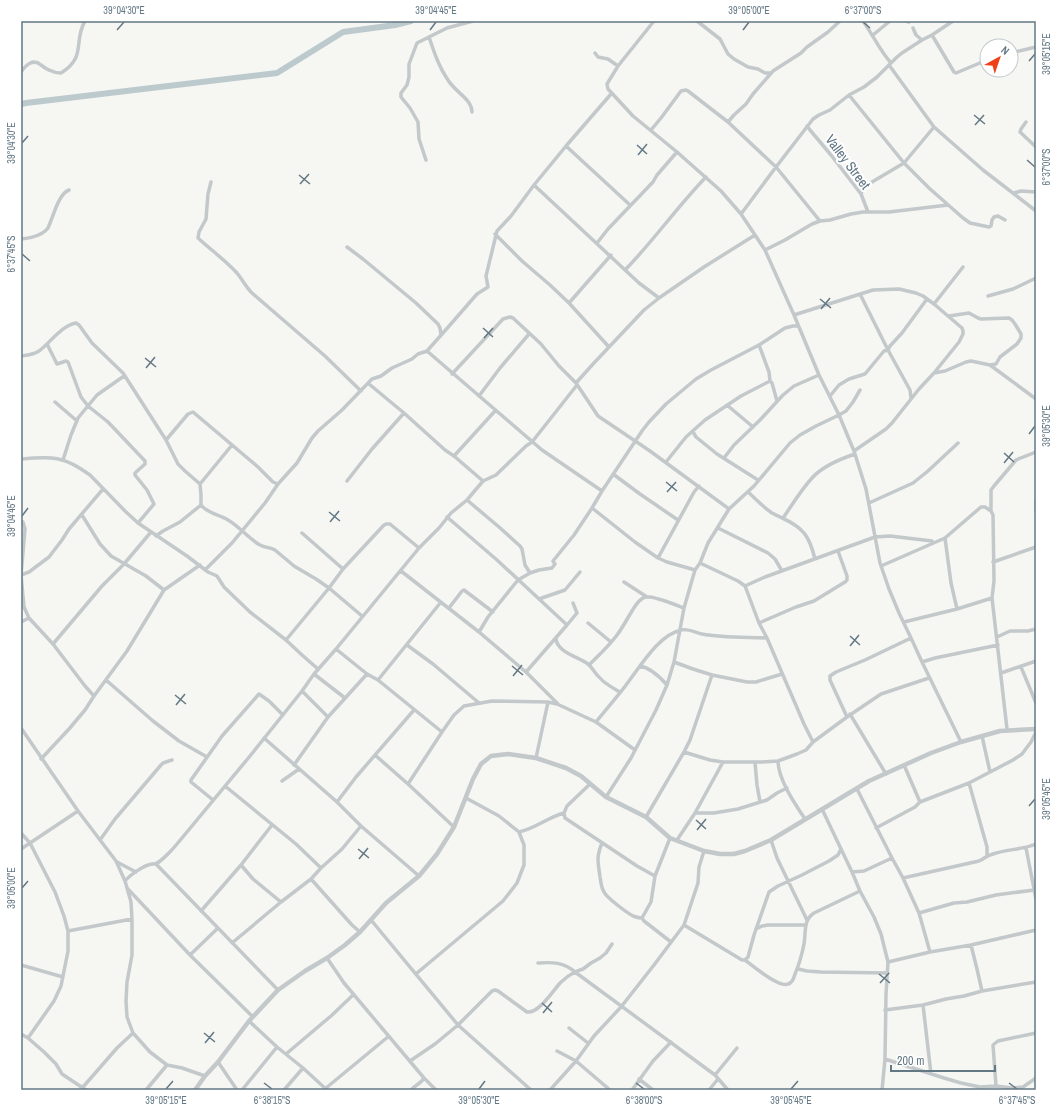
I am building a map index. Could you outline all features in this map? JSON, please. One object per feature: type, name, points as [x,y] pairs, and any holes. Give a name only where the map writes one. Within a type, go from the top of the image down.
[{"type":"street","points":[[21,72],[25,66],[33,62],[38,62],[53,72],[62,73],[65,71],[73,63],[78,54],[81,28],[85,21]]},
{"type":"street","points":[[426,160],[419,139],[418,122],[410,108],[401,99],[401,95],[407,85],[409,77],[409,64],[417,43],[429,36],[451,27],[473,21]]},
{"type":"street","points":[[697,21],[720,39],[728,54],[734,59],[748,67],[758,69],[765,73],[770,73]]},
{"type":"street","points":[[728,122],[746,104],[770,73],[802,52],[806,47],[828,32],[840,21]]},
{"type":"street","points":[[863,21],[890,64],[934,127],[983,170],[1036,211]]},
{"type":"street","points":[[873,35],[890,21]]},
{"type":"street","points":[[741,214],[776,166],[808,126],[819,115],[830,110],[849,95],[864,87],[877,77],[902,53],[953,21]]},
{"type":"street","points":[[652,22],[618,66],[607,84],[608,89],[633,116],[721,191],[741,214],[765,250],[854,452],[866,489],[881,566],[889,589],[929,678],[961,742]]},
{"type":"street","points":[[913,28],[916,35],[922,40]]},
{"type":"street","points":[[932,35],[954,72],[956,73],[979,63]]},
{"type":"street","points":[[429,36],[434,53],[448,81],[457,92],[470,102],[472,112]]},
{"type":"street","points":[[1019,51],[1036,46]]},
{"type":"street","points":[[595,53],[598,57],[608,59],[618,66]]},
{"type":"street","points":[[651,130],[678,94],[681,91],[686,90],[728,122],[776,166],[820,221]]},
{"type":"street","points":[[205,570],[232,543],[265,503],[278,484],[297,463],[312,438],[372,380],[412,359],[418,354],[427,351],[477,294],[488,287],[486,276],[496,234],[500,227],[511,216],[534,185],[611,94]]},
{"type":"street","points":[[849,95],[904,163],[948,205],[970,223],[991,226],[994,217],[998,216],[1005,220]]},
{"type":"street","points":[[1026,122],[1020,132],[1036,147]]},
{"type":"street","name":"Valley Street","points":[[808,126],[860,194],[868,212]]},
{"type":"street","points":[[860,194],[864,187],[904,163],[934,127]]},
{"type":"street","points":[[566,146],[630,205]]},
{"type":"street","points":[[596,243],[608,228],[653,182],[676,152]]},
{"type":"street","points":[[626,269],[656,236],[692,191],[706,177]]},
{"type":"street","points":[[211,182],[208,194],[206,219],[199,232],[198,238],[228,264],[244,281],[252,293],[325,356],[361,391]]},
{"type":"street","points":[[534,185],[640,283],[659,298]]},
{"type":"street","points":[[21,239],[40,235],[46,231],[61,196],[69,190]]},
{"type":"street","points":[[1014,193],[1020,191],[1036,192]]},
{"type":"street","points":[[765,250],[820,221],[863,212],[889,212],[948,205]]},
{"type":"street","points":[[496,234],[522,261],[569,303],[609,347]]},
{"type":"street","points":[[125,881],[136,872],[151,864],[156,864],[172,850],[283,715],[318,669],[419,548],[454,510],[467,500],[483,481],[496,476],[532,442],[577,384],[644,310],[704,267],[755,234]]},
{"type":"street","points":[[347,247],[364,259],[416,303],[438,324],[441,335]]},
{"type":"street","points":[[569,303],[610,255]]},
{"type":"street","points":[[934,304],[963,267]]},
{"type":"street","points":[[988,296],[1013,289],[1036,278]]},
{"type":"street","points":[[783,518],[812,477],[828,466],[854,452],[886,429],[934,373],[959,342],[963,334],[962,328],[927,299],[916,293],[899,289],[873,290],[794,314]]},
{"type":"street","points":[[860,294],[910,390],[912,398]]},
{"type":"street","points":[[830,396],[838,385],[849,379],[865,374],[884,351],[888,350],[927,299]]},
{"type":"street","points":[[934,373],[971,361],[990,365],[996,364],[1000,357],[1021,338],[1021,334],[1009,318],[981,319],[969,313],[949,316]]},
{"type":"street","points":[[452,374],[503,319],[510,317],[513,318],[541,344],[559,366],[577,384],[598,416],[666,462],[729,509]]},
{"type":"street","points":[[21,356],[38,352],[67,326],[76,323],[82,328],[95,346],[120,370],[166,440],[178,464],[200,484],[201,505],[210,513],[228,520],[261,546],[275,550],[294,566],[329,588],[362,616]]},
{"type":"street","points":[[479,632],[488,617],[518,580],[530,573],[554,567],[555,564],[553,561],[574,535],[613,474],[649,422],[666,404],[696,379],[785,328],[798,326]]},
{"type":"street","points":[[479,396],[500,368],[529,334]]},
{"type":"street","points":[[47,344],[57,365],[66,361],[68,362],[81,397],[88,406],[108,422],[145,461],[135,475],[147,490],[154,504],[138,523]]},
{"type":"street","points":[[759,344],[777,401]]},
{"type":"street","points":[[427,351],[549,456],[602,491]]},
{"type":"street","points":[[990,365],[1035,396]]},
{"type":"street","points":[[724,458],[734,445],[772,408],[777,401],[794,386],[819,374]]},
{"type":"street","points":[[63,460],[77,421],[97,395],[124,376]]},
{"type":"street","points":[[666,462],[686,437],[705,420],[756,388],[770,381]]},
{"type":"street","points":[[369,384],[483,481]]},
{"type":"street","points":[[606,797],[635,750],[667,685],[674,662],[684,608],[695,570],[700,563],[708,544],[729,509],[748,492],[790,443],[800,435],[846,411],[860,390]]},
{"type":"street","points":[[55,402],[77,421]]},
{"type":"street","points":[[727,406],[753,427]]},
{"type":"street","points":[[454,456],[495,411]]},
{"type":"street","points":[[166,440],[188,414],[193,412],[258,467],[273,482],[278,484]]},
{"type":"street","points":[[347,481],[372,449],[404,413]]},
{"type":"street","points":[[693,432],[696,438],[717,454],[758,480]]},
{"type":"street","points":[[869,503],[912,483],[928,471],[958,443]]},
{"type":"street","points":[[200,484],[232,445]]},
{"type":"street","points":[[1008,729],[992,598],[994,581],[994,526],[991,511],[991,490],[1016,460],[1036,452]]},
{"type":"street","points":[[21,459],[44,457],[63,460],[84,470],[124,511],[138,523],[208,572],[215,574],[224,587],[250,612],[286,640],[318,669]]},
{"type":"street","points":[[613,474],[678,520]]},
{"type":"street","points":[[658,558],[678,520],[699,486]]},
{"type":"street","points":[[22,575],[45,561],[69,529],[103,489]]},
{"type":"street","points":[[748,492],[773,513],[805,533],[813,550],[815,559]]},
{"type":"street","points":[[467,500],[520,546],[525,565],[530,573]]},
{"type":"street","points":[[1036,501],[1036,512]]},
{"type":"street","points":[[156,536],[180,522],[201,505]]},
{"type":"street","points":[[881,566],[945,538],[980,507],[985,507],[991,511]]},
{"type":"street","points":[[592,508],[658,558],[695,570]]},
{"type":"street","points":[[82,515],[106,552],[113,558],[140,572],[164,590]]},
{"type":"street","points":[[447,517],[567,625]]},
{"type":"street","points":[[21,521],[23,522],[25,529],[22,575],[24,605],[30,618],[53,644],[80,681],[94,696]]},
{"type":"street","points":[[286,640],[344,569],[381,527],[386,524],[390,524],[419,548]]},
{"type":"street","points":[[718,528],[768,553],[775,560],[782,571]]},
{"type":"street","points":[[53,644],[102,586],[124,564],[151,532]]},
{"type":"street","points":[[302,533],[344,569]]},
{"type":"street","points":[[745,586],[765,577],[875,537],[890,536],[935,542]]},
{"type":"street","points":[[945,538],[950,577],[957,609]]},
{"type":"street","points":[[993,562],[1036,547]]},
{"type":"street","points":[[759,623],[814,601],[845,582],[847,580],[847,576],[838,551]]},
{"type":"street","points":[[700,563],[738,581],[745,586],[759,623],[813,742]]},
{"type":"street","points":[[41,759],[85,710],[127,651],[164,590],[200,566]]},
{"type":"street","points":[[401,571],[479,632],[526,672],[559,705]]},
{"type":"street","points":[[539,599],[565,590],[580,572]]},
{"type":"street","points":[[624,582],[647,597],[684,608]]},
{"type":"street","points":[[449,608],[464,590],[493,612]]},
{"type":"street","points":[[589,664],[611,642],[642,598],[647,597]]},
{"type":"street","points":[[904,622],[957,609],[992,598]]},
{"type":"street","points":[[378,680],[441,602]]},
{"type":"street","points":[[526,672],[577,613],[573,603]]},
{"type":"street","points":[[21,622],[30,618]]},
{"type":"street","points":[[588,623],[611,642]]},
{"type":"street","points":[[596,722],[651,651],[664,639],[680,630],[684,629],[716,636],[767,638]]},
{"type":"street","points":[[997,638],[1010,632],[1036,629]]},
{"type":"street","points":[[556,638],[556,642],[560,648],[589,664],[598,677],[620,692]]},
{"type":"street","points":[[886,774],[848,716],[830,680],[830,676],[912,638]]},
{"type":"street","points":[[407,645],[433,664],[479,703]]},
{"type":"street","points":[[922,662],[998,645]]},
{"type":"street","points":[[336,649],[367,674],[378,680],[442,732]]},
{"type":"street","points":[[1001,673],[1036,661]]},
{"type":"street","points":[[674,662],[712,675],[747,682],[756,682],[782,674]]},
{"type":"street","points":[[640,666],[651,670],[667,685]]},
{"type":"street","points":[[1021,667],[1036,703]]},
{"type":"street","points":[[314,674],[345,698]]},
{"type":"street","points":[[294,764],[328,717],[367,674]]},
{"type":"street","points":[[646,817],[684,752],[695,728],[712,675]]},
{"type":"street","points":[[684,752],[710,760],[723,762],[778,761],[806,750],[813,742],[881,694],[929,678]]},
{"type":"street","points":[[106,680],[153,721],[179,741],[208,757]]},
{"type":"street","points":[[302,691],[328,717]]},
{"type":"street","points":[[213,800],[191,782],[191,780],[222,736],[258,694],[283,715]]},
{"type":"street","points":[[408,784],[458,710],[464,706],[492,701],[548,702],[559,705],[596,722],[635,750]]},
{"type":"street","points":[[536,758],[548,702]]},
{"type":"street","points":[[337,802],[356,777],[414,710]]},
{"type":"street","points":[[21,728],[78,811],[116,861],[125,881],[131,902],[132,919],[132,955],[127,982],[126,1001],[127,1017],[133,1032],[150,1052],[166,1065],[182,1068],[205,1076]]},
{"type":"street","points":[[195,1090],[249,1021],[278,990],[304,971],[327,958],[345,945],[360,932],[386,904],[419,876],[437,854],[454,827],[473,779],[481,764],[491,756],[508,754],[536,758],[566,768],[581,776],[606,797],[646,817],[670,838],[704,851],[720,854],[734,854],[771,840],[869,782],[931,753],[1000,730],[1036,728]]},
{"type":"street","points":[[876,828],[915,807],[920,802],[969,783],[1013,760],[1022,754],[1036,732]]},
{"type":"street","points":[[982,736],[990,772]]},
{"type":"street","points":[[264,738],[337,802],[361,826],[419,876]]},
{"type":"street","points":[[375,755],[454,827]]},
{"type":"street","points":[[100,840],[115,819],[161,765],[172,760]]},
{"type":"street","points":[[778,761],[779,770],[786,788],[805,819]]},
{"type":"street","points":[[677,840],[695,813],[723,762]]},
{"type":"street","points":[[755,762],[756,785],[760,802]]},
{"type":"street","points":[[904,765],[920,802]]},
{"type":"street","points":[[282,781],[300,769]]},
{"type":"street","points":[[969,783],[987,856]]},
{"type":"street","points":[[590,784],[567,806],[564,813],[565,818],[637,866],[655,876]]},
{"type":"street","points":[[225,786],[296,844],[321,868]]},
{"type":"street","points":[[695,813],[738,810],[767,800],[786,788]]},
{"type":"street","points":[[857,789],[903,878],[919,913],[930,952]]},
{"type":"street","points":[[416,973],[503,901],[517,883],[524,865],[524,845],[519,832],[499,816],[466,798]]},
{"type":"street","points":[[822,809],[860,891],[874,917],[881,934],[888,962],[885,1059],[882,1090]]},
{"type":"street","points":[[21,849],[78,811]]},
{"type":"street","points":[[519,832],[564,813]]},
{"type":"street","points":[[201,911],[241,865],[272,825]]},
{"type":"street","points":[[232,943],[311,879],[342,849],[361,826]]},
{"type":"street","points":[[21,833],[30,843],[58,898],[68,931],[68,951],[61,986],[54,1001],[28,1038]]},
{"type":"street","points":[[642,918],[651,902],[655,876],[670,838]]},
{"type":"street","points":[[771,840],[777,858],[807,920]]},
{"type":"street","points":[[602,843],[598,855],[597,865],[604,893],[629,914],[634,917],[642,918],[671,942]]},
{"type":"street","points":[[903,878],[979,861],[991,854],[1006,850],[1026,848],[1036,844]]},
{"type":"street","points":[[1026,848],[1036,899]]},
{"type":"street","points":[[745,960],[748,957],[755,930],[769,892],[774,888],[829,861],[838,855],[841,849]]},
{"type":"street","points":[[550,1090],[576,1061],[588,1043],[621,1006],[684,925],[698,884],[704,851]]},
{"type":"street","points":[[852,872],[864,871],[892,858]]},
{"type":"street","points":[[116,861],[136,872]]},
{"type":"street","points":[[156,864],[278,990]]},
{"type":"street","points":[[241,865],[253,879],[281,902]]},
{"type":"street","points":[[311,879],[360,932]]},
{"type":"street","points":[[127,888],[190,955],[253,1017]]},
{"type":"street","points":[[919,913],[954,903],[1034,890]]},
{"type":"street","points":[[684,925],[742,960],[745,960],[760,972],[786,985],[791,983],[798,969],[804,944],[807,920],[811,915],[860,891]]},
{"type":"street","points":[[68,931],[132,919]]},
{"type":"street","points":[[371,920],[458,1025],[531,1090]]},
{"type":"street","points":[[755,930],[762,926],[768,925],[806,925]]},
{"type":"street","points":[[190,955],[218,928]]},
{"type":"street","points":[[888,962],[1036,930]]},
{"type":"street","points":[[410,1061],[435,1044],[458,1025],[492,991],[495,990],[527,1012],[531,1012],[549,997],[561,982],[600,958],[612,944]]},
{"type":"street","points":[[971,945],[982,992]]},
{"type":"street","points":[[327,958],[353,994],[424,1078],[436,1090]]},
{"type":"street","points":[[538,963],[559,963],[575,972],[715,1075],[728,1090]]},
{"type":"street","points":[[21,965],[62,977]]},
{"type":"street","points":[[798,969],[822,972],[888,973]]},
{"type":"street","points":[[886,1010],[923,1005],[946,999],[1036,982]]},
{"type":"street","points":[[286,1054],[331,1016],[353,994]]},
{"type":"street","points":[[923,1005],[931,1074]]},
{"type":"street","points":[[249,1021],[327,1089],[389,1036]]},
{"type":"street","points":[[569,1028],[588,1043]]},
{"type":"street","points":[[21,1034],[44,1052],[56,1064],[62,1074],[84,1089],[117,1048],[133,1032]]},
{"type":"street","points":[[996,1086],[993,1045],[998,1041],[1036,1032]]},
{"type":"street","points":[[632,1090],[653,1061],[671,1042]]},
{"type":"street","points":[[242,1090],[277,1047]]},
{"type":"street","points":[[715,1075],[737,1048]]},
{"type":"street","points":[[557,1051],[576,1061],[610,1090]]},
{"type":"street","points":[[885,1059],[961,1083],[980,1086],[1024,1089],[1036,1078]]},
{"type":"street","points":[[218,1062],[237,1090]]},
{"type":"street","points":[[146,1090],[166,1065]]},
{"type":"street","points":[[284,1090],[303,1068]]},
{"type":"street","points":[[410,1090],[414,1086],[421,1083],[424,1078]]},
{"type":"street","points":[[639,1079],[653,1090]]},
{"type":"street","points":[[709,1090],[718,1079]]},
{"type":"waterway","points":[[21,104],[277,73],[343,32],[395,25],[411,21]]}]
